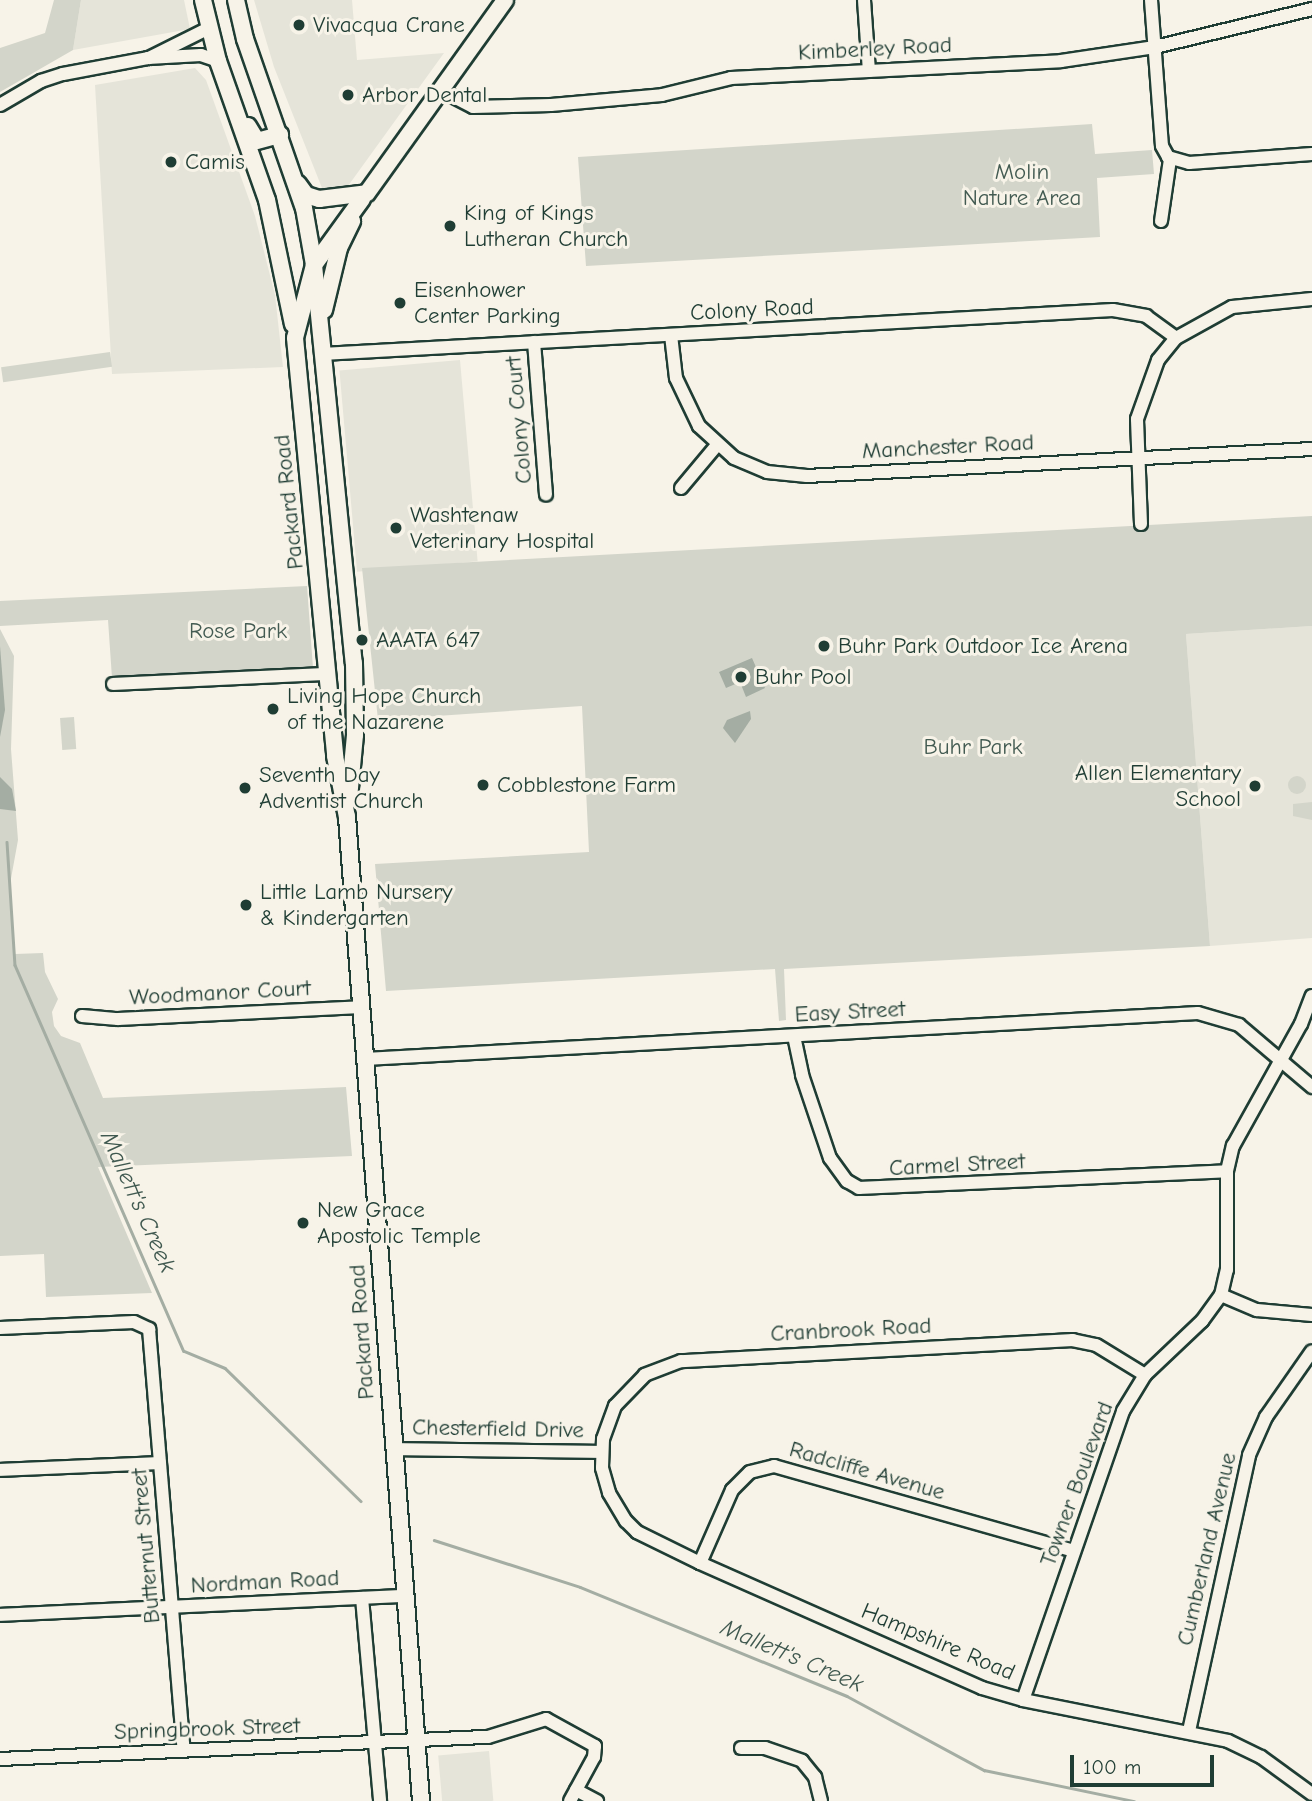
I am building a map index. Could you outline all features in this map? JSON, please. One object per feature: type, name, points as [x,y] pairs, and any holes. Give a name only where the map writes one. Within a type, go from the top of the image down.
[{"type":"main road","points":[[203,0],[218,61],[281,249],[295,338]]},
{"type":"main road","name":"Packard Road","points":[[421,1801],[347,817],[335,756],[295,338],[314,265],[505,0]]},
{"type":"main road","name":"Packard Road","points":[[234,3],[295,180],[314,265],[355,701],[347,817]]},
{"type":"main road","points":[[230,98],[241,110],[253,138],[263,141],[279,135]]},
{"type":"main road","points":[[295,180],[306,195],[319,199],[365,196]]},
{"type":"main road","points":[[320,329],[339,248],[365,196]]},
{"type":"main road","points":[[311,493],[320,520],[327,573],[336,580],[345,574]]},
{"type":"main road","points":[[322,601],[332,637],[338,706],[347,712],[355,701]]},
{"type":"street","points":[[864,0],[869,71]]},
{"type":"street","points":[[1151,0],[1162,146],[1169,158],[1161,221]]},
{"type":"street","name":"Kimberley Road","points":[[440,90],[473,107],[551,105],[650,96],[730,78],[1061,61],[1155,47],[1312,9]]},
{"type":"street","points":[[148,58],[209,28]]},
{"type":"street","points":[[0,106],[41,81],[148,58],[201,55],[218,61]]},
{"type":"street","points":[[1169,158],[1189,163],[1312,154]]},
{"type":"street","points":[[1141,524],[1137,458],[1141,400],[1148,378],[1176,338],[1232,307],[1312,299]]},
{"type":"street","name":"Colony Road","points":[[322,354],[1113,310],[1146,316],[1176,338]]},
{"type":"street","name":"Manchester Road","points":[[671,335],[684,402],[717,445],[757,469],[807,476],[1312,449]]},
{"type":"street","name":"Colony Court","points":[[534,342],[547,495]]},
{"type":"street","points":[[681,488],[717,445]]},
{"type":"street","points":[[113,684],[329,674]]},
{"type":"street","name":"Towner Boulevard","points":[[1023,1700],[1123,1411],[1145,1375],[1202,1321],[1221,1295],[1228,1251],[1227,1171],[1241,1127],[1280,1060],[1312,996]]},
{"type":"street","name":"Woodmanor Court","points":[[82,1016],[118,1018],[361,1007]]},
{"type":"street","name":"Easy Street","points":[[365,1059],[1198,1013],[1239,1025],[1312,1087]]},
{"type":"street","name":"Carmel Street","points":[[794,1036],[802,1075],[830,1158],[847,1181],[859,1188],[1227,1171]]},
{"type":"street","points":[[1221,1295],[1249,1309],[1312,1315]]},
{"type":"street","name":"Butternut Street","points":[[0,1328],[134,1322],[142,1323],[152,1338],[184,1751]]},
{"type":"street","name":"Cranbrook Road","points":[[600,1452],[607,1424],[627,1391],[654,1370],[681,1361],[1073,1340],[1097,1345],[1145,1375]]},
{"type":"street","name":"Cumberland Avenue","points":[[1189,1731],[1249,1455],[1266,1416],[1312,1351]]},
{"type":"street","name":"Chesterfield Drive","points":[[394,1449],[600,1452]]},
{"type":"street","name":"Hampshire Road","points":[[600,1452],[609,1493],[626,1521],[637,1532],[700,1563],[982,1688],[1023,1700],[1189,1731],[1246,1749],[1312,1794]]},
{"type":"street","points":[[0,1470],[160,1463]]},
{"type":"street","name":"Radcliffe Avenue","points":[[700,1563],[732,1490],[750,1472],[774,1466],[1074,1551]]},
{"type":"street","name":"Nordman Road","points":[[0,1615],[406,1596]]},
{"type":"street","points":[[362,1598],[380,1801]]},
{"type":"street","name":"Springbrook Street","points":[[0,1759],[488,1737],[530,1722],[553,1721],[595,1746],[594,1757],[573,1796]]},
{"type":"street","points":[[741,1748],[765,1748],[802,1761],[815,1777],[821,1801]]},
{"type":"street","points":[[573,1796],[597,1801]]},
{"type":"shaded area","points":[[81,0],[184,0],[190,29],[73,50]]},
{"type":"shaded area","points":[[254,0],[352,0],[357,60],[444,53],[348,186],[322,188],[274,67]]},
{"type":"shaded area","points":[[195,68],[206,80],[255,216],[275,295],[283,367],[112,374],[95,85]]},
{"type":"shaded area","points":[[460,360],[478,561],[357,572],[339,371]]},
{"type":"shaded area","name":"Allen Elementary School","points":[[1312,626],[1312,938],[1210,946],[1186,634]]},
{"type":"shaded area","points":[[0,646],[5,710],[0,737]]},
{"type":"shaded area","name":"Buhr Pool","points":[[752,658],[765,688],[746,697],[740,682],[726,688],[719,672]]},
{"type":"shaded area","points":[[750,711],[751,719],[735,743],[723,728],[727,720]]},
{"type":"shaded area","points":[[0,777],[12,789],[16,811],[0,809]]},
{"type":"shaded area","points":[[489,1751],[493,1801],[442,1801],[438,1755]]},
{"type":"green space","points":[[54,0],[81,0],[73,50],[0,92],[0,48],[45,33]]},
{"type":"green space","name":"Molin Nature Area","points":[[1092,124],[1095,154],[1152,150],[1154,174],[1097,178],[1100,237],[586,266],[578,157]]},
{"type":"green space","points":[[110,352],[112,367],[3,382],[1,367]]},
{"type":"green space","name":"Buhr Park","points":[[1312,516],[1312,626],[1186,634],[1210,946],[784,969],[786,1020],[779,1021],[775,969],[386,991],[375,864],[589,852],[582,706],[378,720],[362,568]]},
{"type":"green space","name":"Rose Park","points":[[307,586],[313,668],[112,678],[108,620],[0,626],[0,601]]},
{"type":"green space","points":[[0,629],[14,656],[11,749],[18,840],[10,884],[15,954],[43,953],[45,972],[58,999],[52,1012],[54,1026],[61,1036],[80,1043],[103,1098],[346,1087],[352,1156],[98,1167],[152,1293],[46,1297],[44,1254],[0,1256]]},
{"type":"green space","points":[[74,717],[76,749],[62,750],[60,718]]},
{"type":"green space","points":[[1297,776],[1303,779],[1306,785],[1303,791],[1297,794],[1291,791],[1288,785],[1291,779]]},
{"type":"green space","points":[[1312,802],[1312,820],[1293,816],[1293,804]]},
{"type":"waterway","name":"Mallett's Creek","points":[[7,842],[15,965],[184,1351],[225,1368],[361,1501]]},
{"type":"waterway","name":"Mallett's Creek","points":[[434,1540],[580,1587],[847,1696],[984,1770],[1134,1801]]},
{"type":"place","name":"Vivacqua Crane","points":[[299,25]]},
{"type":"place","name":"Arbor Dental","points":[[348,95]]},
{"type":"place","name":"Camis","points":[[171,162]]},
{"type":"place","name":"King of Kings Lutheran Church","points":[[450,226]]},
{"type":"place","name":"Eisenhower Center Parking","points":[[400,303]]},
{"type":"place","name":"Washtenaw Veterinary Hospital","points":[[396,528]]},
{"type":"place","name":"AAATA 647","points":[[362,640]]},
{"type":"place","name":"Buhr Park Outdoor Ice Arena","points":[[824,646]]},
{"type":"place","name":"Buhr Pool","points":[[741,677]]},
{"type":"place","name":"Living Hope Church of the Nazarene","points":[[273,709]]},
{"type":"place","name":"Cobblestone Farm","points":[[483,785]]},
{"type":"place","name":"Allen Elementary School","points":[[1255,786]]},
{"type":"place","name":"Seventh Day Adventist Church","points":[[245,788]]},
{"type":"place","name":"Little Lamb Nursery & Kindergarten","points":[[246,905]]},
{"type":"place","name":"New Grace Apostolic Temple","points":[[303,1223]]}]
